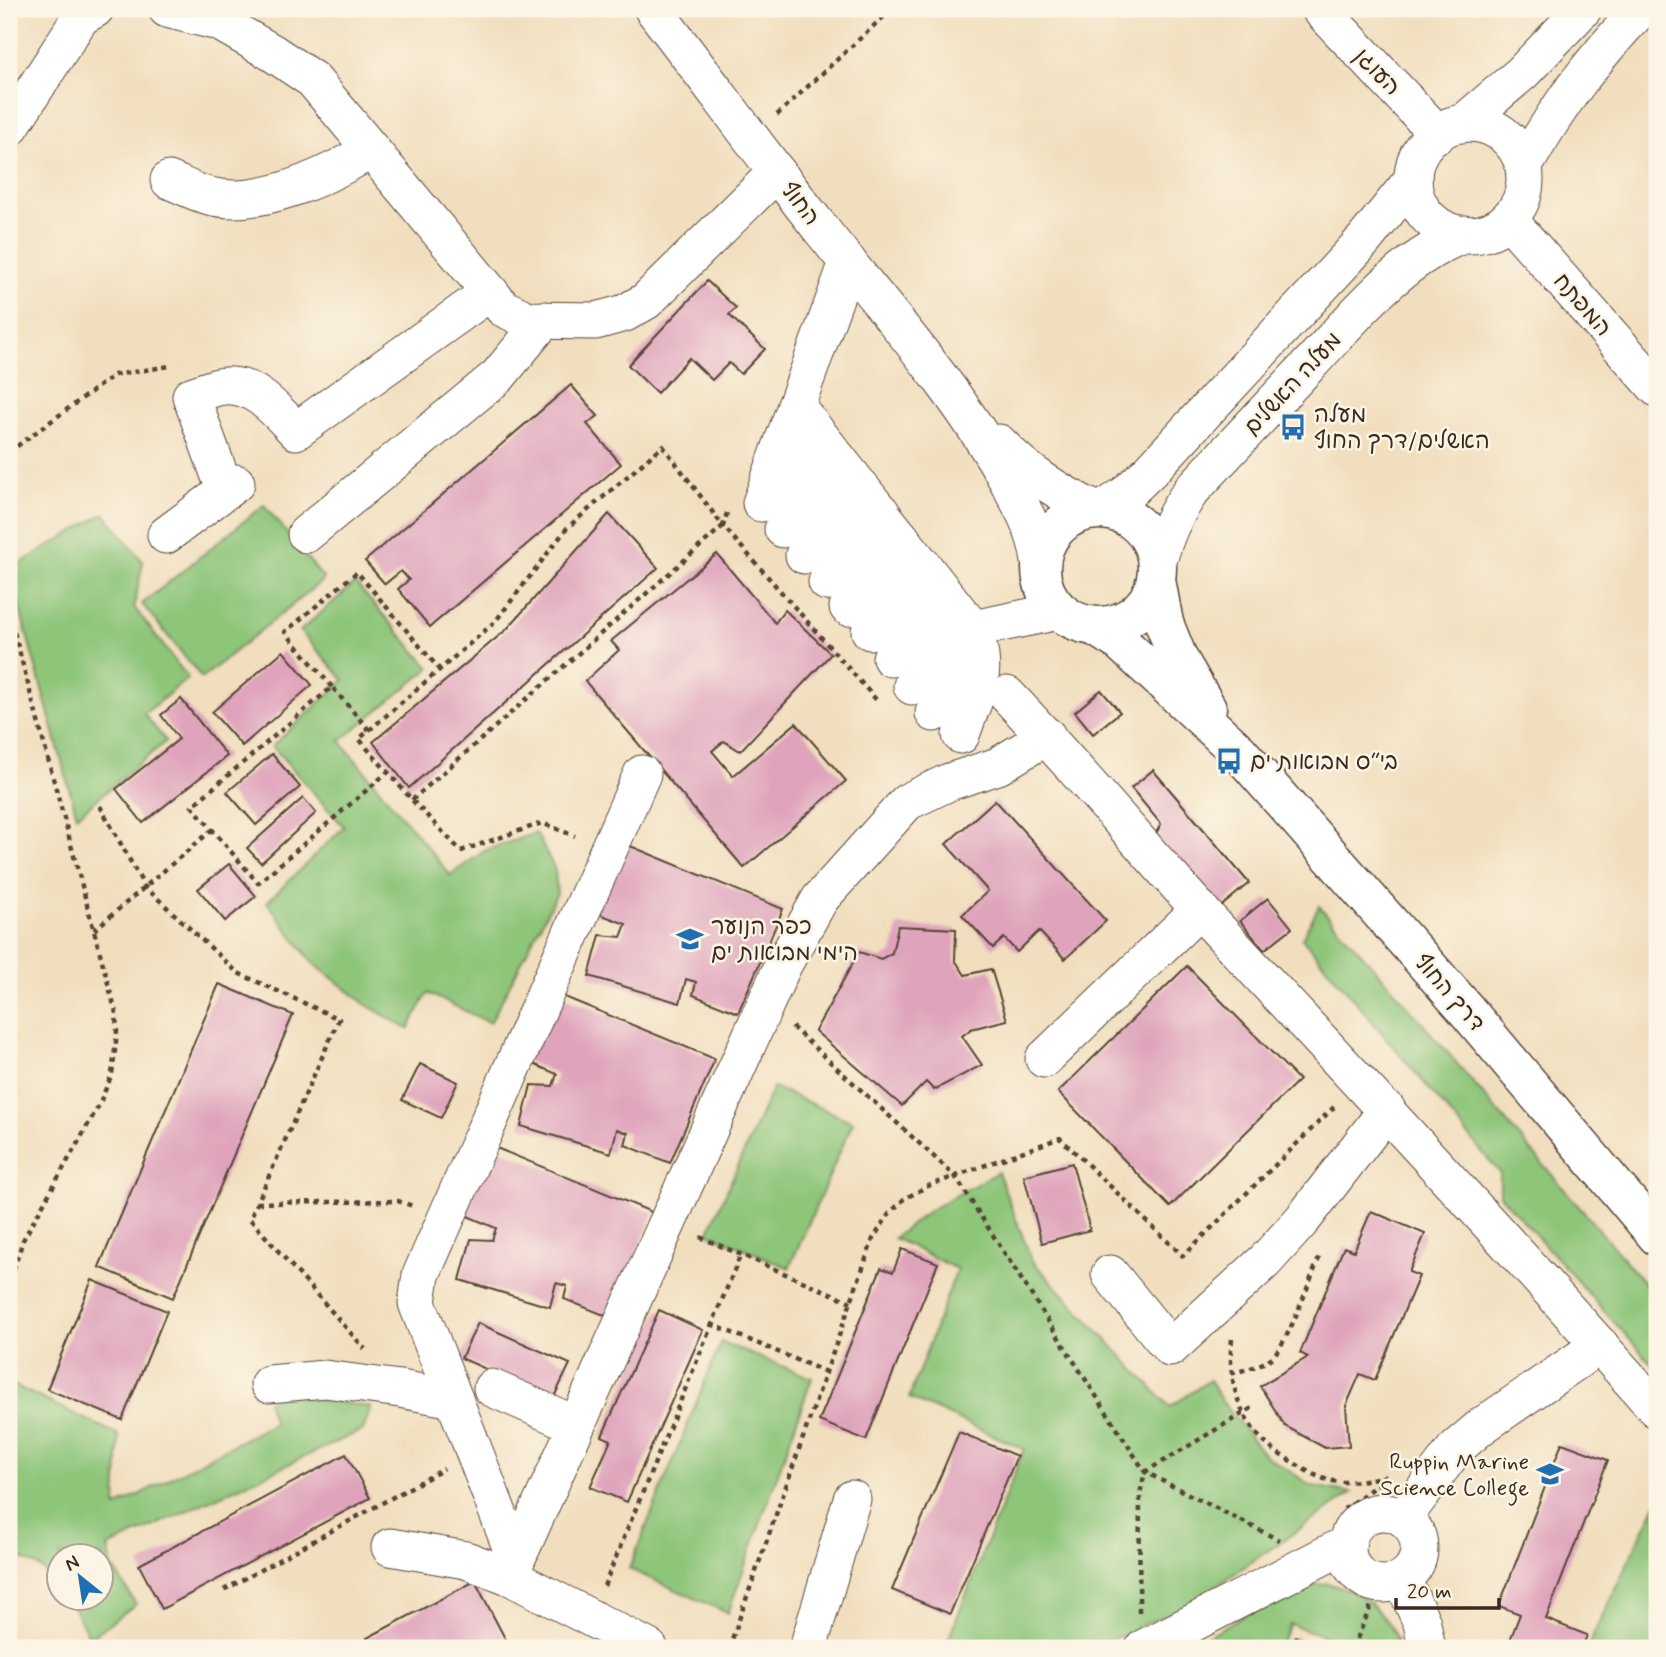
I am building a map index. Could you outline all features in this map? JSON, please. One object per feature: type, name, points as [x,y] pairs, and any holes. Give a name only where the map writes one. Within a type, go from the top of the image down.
[{"type":"main road","points":[[1100,509],[1121,513],[1141,528],[1154,548],[1157,573],[1151,594],[1142,607],[1130,617],[1113,624],[1077,619],[1047,597],[1041,579],[1040,561],[1045,542],[1056,527],[1070,516],[1100,509]]},
{"type":"main road","name":"דרך החוף","points":[[1157,573],[1164,623],[1178,658],[1206,706],[1239,752],[1463,1006],[1657,1236]]},
{"type":"main road","name":"דרך החוף","points":[[1077,619],[1120,642],[1239,752]]},
{"type":"street","points":[[9,129],[81,17],[95,9]]},
{"type":"street","points":[[167,9],[219,22],[313,80],[503,307],[528,320],[596,321],[625,313],[646,301],[777,172]]},
{"type":"street","name":"החוף","points":[[653,9],[980,433],[1031,524],[1040,561]]},
{"type":"street","name":"העוגן","points":[[1320,9],[1450,129]]},
{"type":"street","points":[[1450,129],[1478,124],[1494,129],[1518,150],[1524,166],[1525,185],[1520,203],[1508,219],[1492,230],[1474,235],[1454,233],[1437,226],[1423,212],[1415,196],[1413,178],[1416,161],[1424,146],[1522,73],[1583,9]]},
{"type":"street","points":[[1524,166],[1578,79],[1610,40],[1641,9]]},
{"type":"street","points":[[169,180],[209,197],[247,199],[338,170],[371,150]]},
{"type":"street","name":"מעלה האשלים","points":[[1100,509],[1126,494],[1151,470],[1364,240],[1413,178]]},
{"type":"street","name":"המפתח","points":[[1508,219],[1657,388]]},
{"type":"street","name":"מעלה האשלים","points":[[1157,573],[1164,536],[1191,491],[1376,293],[1419,258],[1444,242],[1465,234]]},
{"type":"street","points":[[796,406],[963,616],[982,652],[982,674],[859,620],[796,406],[848,262]]},
{"type":"street","points":[[166,535],[230,487],[191,396],[221,386],[245,389],[267,401],[296,431],[490,292]]},
{"type":"street","points":[[306,534],[498,376],[544,320]]},
{"type":"street","name":"החוף","points":[[952,394],[1015,460],[1041,481],[1100,509]]},
{"type":"street","points":[[859,620],[861,487]]},
{"type":"street","points":[[859,620],[861,487]]},
{"type":"street","points":[[859,620],[861,487]]},
{"type":"street","points":[[859,620],[924,567]]},
{"type":"street","points":[[859,620],[963,616],[1077,619]]},
{"type":"street","points":[[1007,695],[1200,909],[1388,1110],[1657,1410]]},
{"type":"street","points":[[512,1568],[766,1003],[795,941],[820,899],[906,803],[949,782],[998,766],[1046,736]]},
{"type":"street","points":[[512,1568],[475,1452],[417,1303],[421,1275],[642,774]]},
{"type":"street","points":[[1044,1059],[1200,909]]},
{"type":"street","points":[[1110,1274],[1170,1348],[1265,1261],[1304,1219],[1388,1110]]},
{"type":"street","points":[[1403,1517],[1455,1449],[1482,1426],[1600,1345]]},
{"type":"street","points":[[269,1384],[325,1379],[454,1399]]},
{"type":"street","points":[[492,1388],[576,1425]]},
{"type":"street","points":[[808,1648],[852,1499]]},
{"type":"street","points":[[1142,1634],[1332,1551],[1367,1516],[1379,1512],[1403,1517],[1412,1525],[1420,1548],[1412,1571],[1391,1582],[1368,1581],[1359,1575],[1348,1555],[1332,1551]]},
{"type":"street","points":[[390,1547],[512,1568],[590,1618],[649,1648]]},
{"type":"street","points":[[1391,1582],[1422,1623],[1427,1648]]},
{"type":"path","points":[[752,138],[892,9]]},
{"type":"path","points":[[412,800],[723,526],[663,446],[567,528],[495,622],[359,739],[412,800],[461,851],[542,823],[608,849]]},
{"type":"path","points":[[369,731],[285,632],[357,572],[440,670]]},
{"type":"path","points":[[9,613],[116,1013],[117,1034],[112,1074],[98,1107],[23,1240],[9,1284]]},
{"type":"path","points":[[332,687],[192,806],[258,883],[388,772]]},
{"type":"path","points":[[100,806],[144,886],[238,974],[339,1019],[250,1219],[400,1389]]},
{"type":"path","points":[[94,930],[212,830]]},
{"type":"path","points":[[766,1003],[955,1176],[1145,1472],[1332,1551]]},
{"type":"path","points":[[729,1648],[873,1240],[889,1214],[904,1199],[928,1186],[1060,1138],[1184,1256],[1360,1081]]},
{"type":"path","points":[[257,1203],[398,1201],[446,1218]]},
{"type":"path","points":[[667,1223],[851,1302]]},
{"type":"path","points":[[590,1618],[741,1254]]},
{"type":"path","points":[[1240,1284],[1230,1358],[1233,1385],[1244,1413],[1270,1447],[1301,1468],[1328,1480],[1356,1481],[1389,1476]]},
{"type":"path","points":[[711,1324],[826,1372]]},
{"type":"path","points":[[1142,1634],[1140,1494],[1145,1472],[1252,1408]]},
{"type":"path","points":[[224,1590],[475,1452]]},
{"type":"path","points":[[1353,1648],[1391,1582]]},
{"type":"path","points":[[1651,1648],[1657,1637]]},
{"type":"green space","points":[[264,505],[324,579],[202,678],[142,604]]},
{"type":"green space","points":[[105,513],[143,562],[134,607],[188,678],[144,714],[166,741],[77,816],[9,570]]},
{"type":"green space","points":[[355,583],[430,668],[340,741],[450,875],[486,850],[536,833],[555,870],[557,893],[490,1023],[428,993],[408,1029],[365,1004],[312,962],[267,902],[344,827],[272,746],[344,680],[300,631]]},
{"type":"green space","points":[[1319,906],[1657,1298],[1657,1370],[1500,1195],[1500,1173],[1302,938]]},
{"type":"green space","points":[[773,1087],[853,1122],[789,1268],[708,1233]]},
{"type":"green space","points":[[998,1172],[1032,1261],[1170,1407],[1210,1380],[1221,1400],[1265,1455],[1312,1486],[1352,1493],[1193,1602],[1095,1648],[945,1648],[1024,1449],[909,1398],[957,1269],[894,1238],[930,1210]]},
{"type":"green space","points":[[721,1342],[812,1378],[728,1613],[629,1569]]},
{"type":"green space","points":[[9,1383],[119,1435],[116,1507],[274,1423],[267,1401],[283,1394],[371,1407],[363,1430],[116,1543],[46,1542],[46,1574],[39,1567],[9,1552]]},
{"type":"green space","points":[[1657,1502],[1657,1648],[1587,1648]]},
{"type":"green space","points":[[116,1572],[136,1604],[90,1638],[76,1612],[116,1612]]},
{"type":"green space","points":[[1327,1583],[1349,1590],[1373,1606],[1392,1630],[1398,1648],[1349,1648],[1342,1642],[1290,1624],[1279,1648],[1186,1648],[1290,1590]]},
{"type":"building","points":[[707,281],[736,308],[729,315],[765,349],[741,374],[729,363],[712,380],[689,358],[657,393],[628,365]]},
{"type":"building","points":[[571,385],[598,416],[587,424],[621,464],[430,627],[398,589],[409,580],[401,571],[385,584],[365,561]]},
{"type":"building","points":[[609,514],[658,568],[409,788],[373,742],[507,629]]},
{"type":"building","points":[[717,554],[775,623],[785,610],[831,654],[740,751],[724,741],[712,751],[733,776],[796,723],[846,781],[744,868],[585,681],[619,650],[611,641]]},
{"type":"building","points":[[283,651],[312,685],[242,746],[212,712]]},
{"type":"building","points":[[1101,690],[1120,712],[1093,734],[1075,712]]},
{"type":"building","points":[[181,699],[227,756],[143,823],[116,789],[179,739],[161,715]]},
{"type":"building","points":[[272,754],[300,787],[256,825],[227,792]]},
{"type":"building","points":[[1153,770],[1249,883],[1218,909],[1155,835],[1161,824],[1131,788]]},
{"type":"building","points":[[303,798],[316,813],[261,863],[247,848]]},
{"type":"building","points":[[995,800],[1106,921],[1065,959],[1039,931],[1017,952],[1004,938],[993,948],[962,915],[988,891],[946,844]]},
{"type":"building","points":[[623,843],[783,909],[738,1013],[693,995],[696,982],[686,979],[680,1003],[589,976],[600,935],[621,937],[626,924],[594,912]]},
{"type":"building","points":[[229,864],[256,896],[225,921],[198,889]]},
{"type":"building","points":[[1268,898],[1292,928],[1264,950],[1240,921]]},
{"type":"building","points":[[898,926],[956,929],[955,960],[965,975],[991,969],[1007,1020],[971,1029],[962,1036],[982,1065],[934,1090],[926,1082],[902,1106],[815,1031],[859,952],[881,959],[892,953]]},
{"type":"building","points":[[1187,966],[1299,1080],[1170,1207],[1058,1092]]},
{"type":"building","points":[[219,984],[293,1015],[173,1298],[99,1267]]},
{"type":"building","points":[[555,993],[715,1059],[670,1163],[625,1145],[628,1133],[617,1129],[611,1153],[521,1126],[531,1085],[553,1086],[557,1074],[526,1061]]},
{"type":"building","points":[[420,1064],[458,1082],[441,1118],[402,1100]]},
{"type":"building","points":[[494,1147],[654,1213],[609,1317],[564,1299],[567,1286],[556,1283],[550,1307],[460,1280],[471,1239],[492,1240],[496,1228],[465,1215]]},
{"type":"building","points":[[1072,1163],[1090,1230],[1042,1243],[1024,1176]]},
{"type":"building","points":[[1371,1211],[1425,1234],[1409,1272],[1419,1276],[1375,1380],[1360,1374],[1346,1406],[1349,1446],[1325,1448],[1285,1426],[1260,1386],[1308,1357],[1300,1353],[1344,1247],[1354,1251]]},
{"type":"building","points":[[902,1249],[938,1263],[866,1440],[819,1421],[881,1268],[893,1272]]},
{"type":"building","points":[[92,1280],[167,1311],[122,1420],[47,1389]]},
{"type":"building","points":[[659,1310],[703,1330],[627,1502],[590,1487],[611,1440],[602,1436]]},
{"type":"building","points":[[478,1323],[570,1364],[553,1399],[461,1358]]},
{"type":"building","points":[[959,1432],[1017,1456],[950,1614],[892,1590]]},
{"type":"building","points":[[1562,1443],[1608,1460],[1546,1619],[1587,1635],[1582,1648],[1507,1648],[1520,1614],[1499,1606]]},
{"type":"building","points":[[346,1454],[370,1498],[162,1609],[139,1565]]},
{"type":"building","points":[[475,1581],[510,1648],[372,1648],[367,1638]]},
{"type":"building","points":[[1295,1636],[1323,1648],[1289,1648]]},
{"type":"place","name":"מעלה האשלים/דרך החוף","points":[[1293,427]]},
{"type":"place","name":"בי״ס מבואות ים","points":[[1229,761]]},
{"type":"place","name":"כפר הנוער הימי מבואות ים","points":[[690,939]]},
{"type":"place","name":"Ruppin Marine Science College","points":[[1550,1474]]}]
